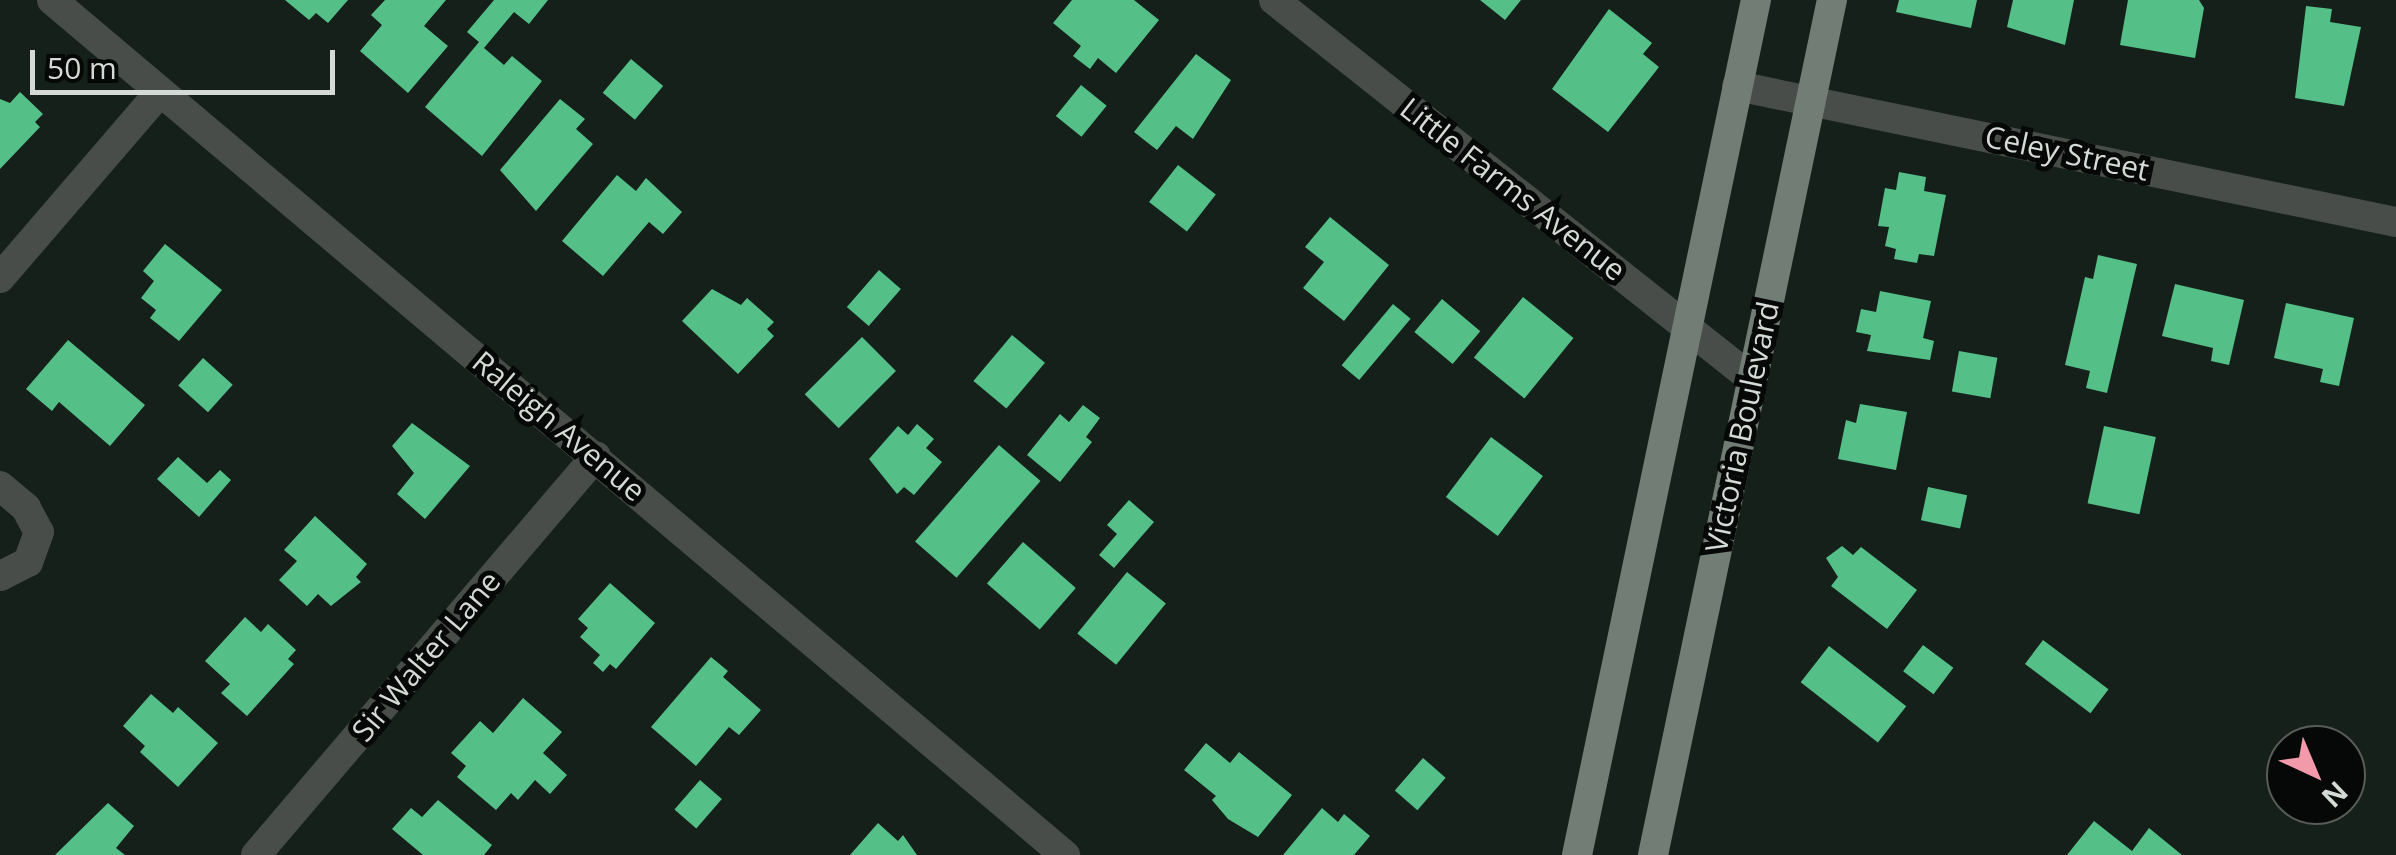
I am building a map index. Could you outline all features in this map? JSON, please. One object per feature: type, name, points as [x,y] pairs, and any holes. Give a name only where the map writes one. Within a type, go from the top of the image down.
[{"type":"main road","points":[[1577,855],[1756,0]]},
{"type":"main road","name":"Victoria Boulevard","points":[[1653,855],[1832,0]]},
{"type":"street","name":"Raleigh Avenue","points":[[52,0],[1065,855]]},
{"type":"street","name":"Little Farms Avenue","points":[[1274,0],[1752,379]]},
{"type":"street","name":"Celey Street","points":[[1738,86],[2396,222]]},
{"type":"street","points":[[0,278],[160,92]]},
{"type":"street","name":"Sir Walter Lane","points":[[256,855],[596,456]]},
{"type":"street","points":[[0,486],[26,508],[40,532],[28,562],[0,576]]},
{"type":"building","points":[[285,0],[348,0],[328,23],[316,13],[309,20]]},
{"type":"building","points":[[385,0],[446,0],[424,26],[448,46],[408,93],[360,51],[382,25],[371,15]]},
{"type":"building","points":[[494,0],[548,0],[529,24],[514,12],[484,48],[504,65],[512,56],[542,81],[482,156],[425,107],[479,42],[467,32]]},
{"type":"building","points":[[1072,0],[1134,0],[1159,20],[1116,73],[1098,58],[1090,69],[1073,56],[1081,46],[1053,23]]},
{"type":"building","points":[[1480,0],[1521,0],[1505,20]]},
{"type":"building","points":[[1899,0],[1977,0],[1971,28],[1896,12]]},
{"type":"building","points":[[2013,0],[2074,0],[2065,45],[2007,27]]},
{"type":"building","points":[[2128,0],[2199,0],[2204,8],[2195,58],[2120,45]]},
{"type":"building","points":[[2306,6],[2332,9],[2330,22],[2361,27],[2344,106],[2295,98]]},
{"type":"building","points":[[1609,9],[1652,43],[1643,54],[1659,67],[1608,132],[1552,89]]},
{"type":"building","points":[[1196,54],[1231,80],[1193,139],[1176,126],[1157,150],[1134,132]]},
{"type":"building","points":[[631,59],[663,86],[635,120],[603,93]]},
{"type":"building","points":[[1081,85],[1107,106],[1081,137],[1056,116]]},
{"type":"building","points":[[20,92],[43,114],[35,122],[40,127],[0,169],[0,99],[10,103]]},
{"type":"building","points":[[560,99],[585,119],[576,129],[593,144],[536,211],[500,170]]},
{"type":"building","points":[[1178,165],[1216,195],[1187,232],[1149,202]]},
{"type":"building","points":[[1899,172],[1926,177],[1924,191],[1946,195],[1934,256],[1919,254],[1917,263],[1894,259],[1896,249],[1885,246],[1889,227],[1878,226],[1885,188],[1896,190]]},
{"type":"building","points":[[617,175],[636,191],[646,178],[682,212],[663,234],[649,222],[603,276],[562,241]]},
{"type":"building","points":[[1330,217],[1389,265],[1344,321],[1303,288],[1324,262],[1305,247]]},
{"type":"building","points":[[165,244],[222,290],[179,341],[150,318],[156,310],[141,298],[154,281],[143,271]]},
{"type":"building","points":[[2098,255],[2137,264],[2107,393],[2086,388],[2090,371],[2065,365],[2085,277],[2093,279]]},
{"type":"building","points":[[879,270],[901,289],[869,326],[847,307]]},
{"type":"building","points":[[2175,284],[2244,300],[2229,365],[2211,361],[2213,348],[2162,336]]},
{"type":"building","points":[[712,289],[741,305],[747,298],[774,322],[767,329],[774,336],[738,374],[682,321]]},
{"type":"building","points":[[1880,291],[1931,301],[1923,338],[1934,341],[1930,360],[1867,351],[1871,335],[1856,332],[1861,309],[1876,312]]},
{"type":"building","points":[[1523,297],[1574,338],[1524,399],[1474,358]]},
{"type":"building","points":[[1442,299],[1480,331],[1453,364],[1414,332]]},
{"type":"building","points":[[2286,303],[2354,318],[2339,386],[2320,382],[2323,369],[2274,358]]},
{"type":"building","points":[[1393,304],[1411,319],[1359,380],[1342,365]]},
{"type":"building","points":[[1012,335],[1045,363],[1006,409],[973,381]]},
{"type":"building","points":[[862,337],[896,371],[839,428],[805,394]]},
{"type":"building","points":[[68,340],[145,405],[110,446],[59,402],[52,411],[26,389]]},
{"type":"building","points":[[1959,351],[1997,358],[1990,398],[1952,391]]},
{"type":"building","points":[[203,358],[233,385],[208,412],[178,385]]},
{"type":"building","points":[[1860,404],[1907,412],[1896,470],[1838,459],[1846,420],[1856,423]]},
{"type":"building","points":[[1083,405],[1100,418],[1086,437],[1092,442],[1060,482],[1027,455],[1060,414],[1069,422]]},
{"type":"building","points":[[412,423],[470,466],[425,519],[397,494],[414,473],[392,446]]},
{"type":"building","points":[[917,424],[934,439],[926,448],[942,462],[914,495],[904,487],[897,494],[869,459],[898,426],[908,435]]},
{"type":"building","points":[[2104,426],[2156,437],[2139,514],[2088,503]]},
{"type":"building","points":[[1491,437],[1543,476],[1498,536],[1446,497]]},
{"type":"building","points":[[999,445],[1041,481],[957,578],[915,542]]},
{"type":"building","points":[[178,457],[207,483],[220,470],[231,480],[199,517],[157,479]]},
{"type":"building","points":[[1928,487],[1967,495],[1960,529],[1921,520]]},
{"type":"building","points":[[1129,500],[1154,522],[1114,568],[1099,555],[1117,534],[1107,525]]},
{"type":"building","points":[[315,516],[367,564],[356,577],[361,582],[331,606],[318,594],[307,606],[279,580],[297,561],[284,550]]},
{"type":"building","points":[[1023,542],[1076,588],[1040,629],[987,584]]},
{"type":"building","points":[[1842,546],[1853,555],[1861,547],[1917,590],[1887,629],[1831,586],[1838,577],[1826,558]]},
{"type":"building","points":[[1127,572],[1166,603],[1116,665],[1077,633]]},
{"type":"building","points":[[610,583],[655,623],[616,669],[610,664],[603,672],[593,663],[600,655],[580,637],[588,628],[578,619]]},
{"type":"building","points":[[245,617],[261,632],[268,624],[296,650],[288,659],[294,664],[247,716],[221,693],[230,684],[205,661]]},
{"type":"building","points":[[2043,640],[2108,689],[2090,713],[2025,664]]},
{"type":"building","points":[[1923,645],[1953,668],[1933,694],[1903,671]]},
{"type":"building","points":[[1829,646],[1906,706],[1878,743],[1801,682]]},
{"type":"building","points":[[711,657],[728,671],[723,677],[761,710],[739,735],[729,727],[696,766],[651,727]]},
{"type":"building","points":[[151,694],[173,713],[178,707],[218,743],[178,787],[140,752],[145,746],[123,726]]},
{"type":"building","points":[[523,698],[562,732],[543,753],[567,775],[550,794],[535,780],[518,800],[511,793],[496,810],[457,777],[466,766],[451,753],[480,721],[493,733]]},
{"type":"building","points":[[1206,743],[1230,763],[1239,752],[1292,795],[1258,837],[1228,819],[1212,800],[1216,796],[1184,770]]},
{"type":"building","points":[[1423,758],[1446,778],[1417,810],[1395,790]]},
{"type":"building","points":[[700,780],[722,799],[696,828],[674,809]]},
{"type":"building","points":[[438,800],[492,845],[484,855],[423,855],[392,829],[411,808],[422,817]]},
{"type":"building","points":[[108,803],[134,826],[116,848],[125,855],[55,855]]},
{"type":"building","points":[[1322,808],[1338,822],[1344,814],[1370,836],[1354,855],[1283,855]]},
{"type":"building","points":[[2094,821],[2132,851],[2149,828],[2182,855],[2067,855]]},
{"type":"building","points":[[878,823],[898,841],[903,835],[917,855],[850,855]]}]
